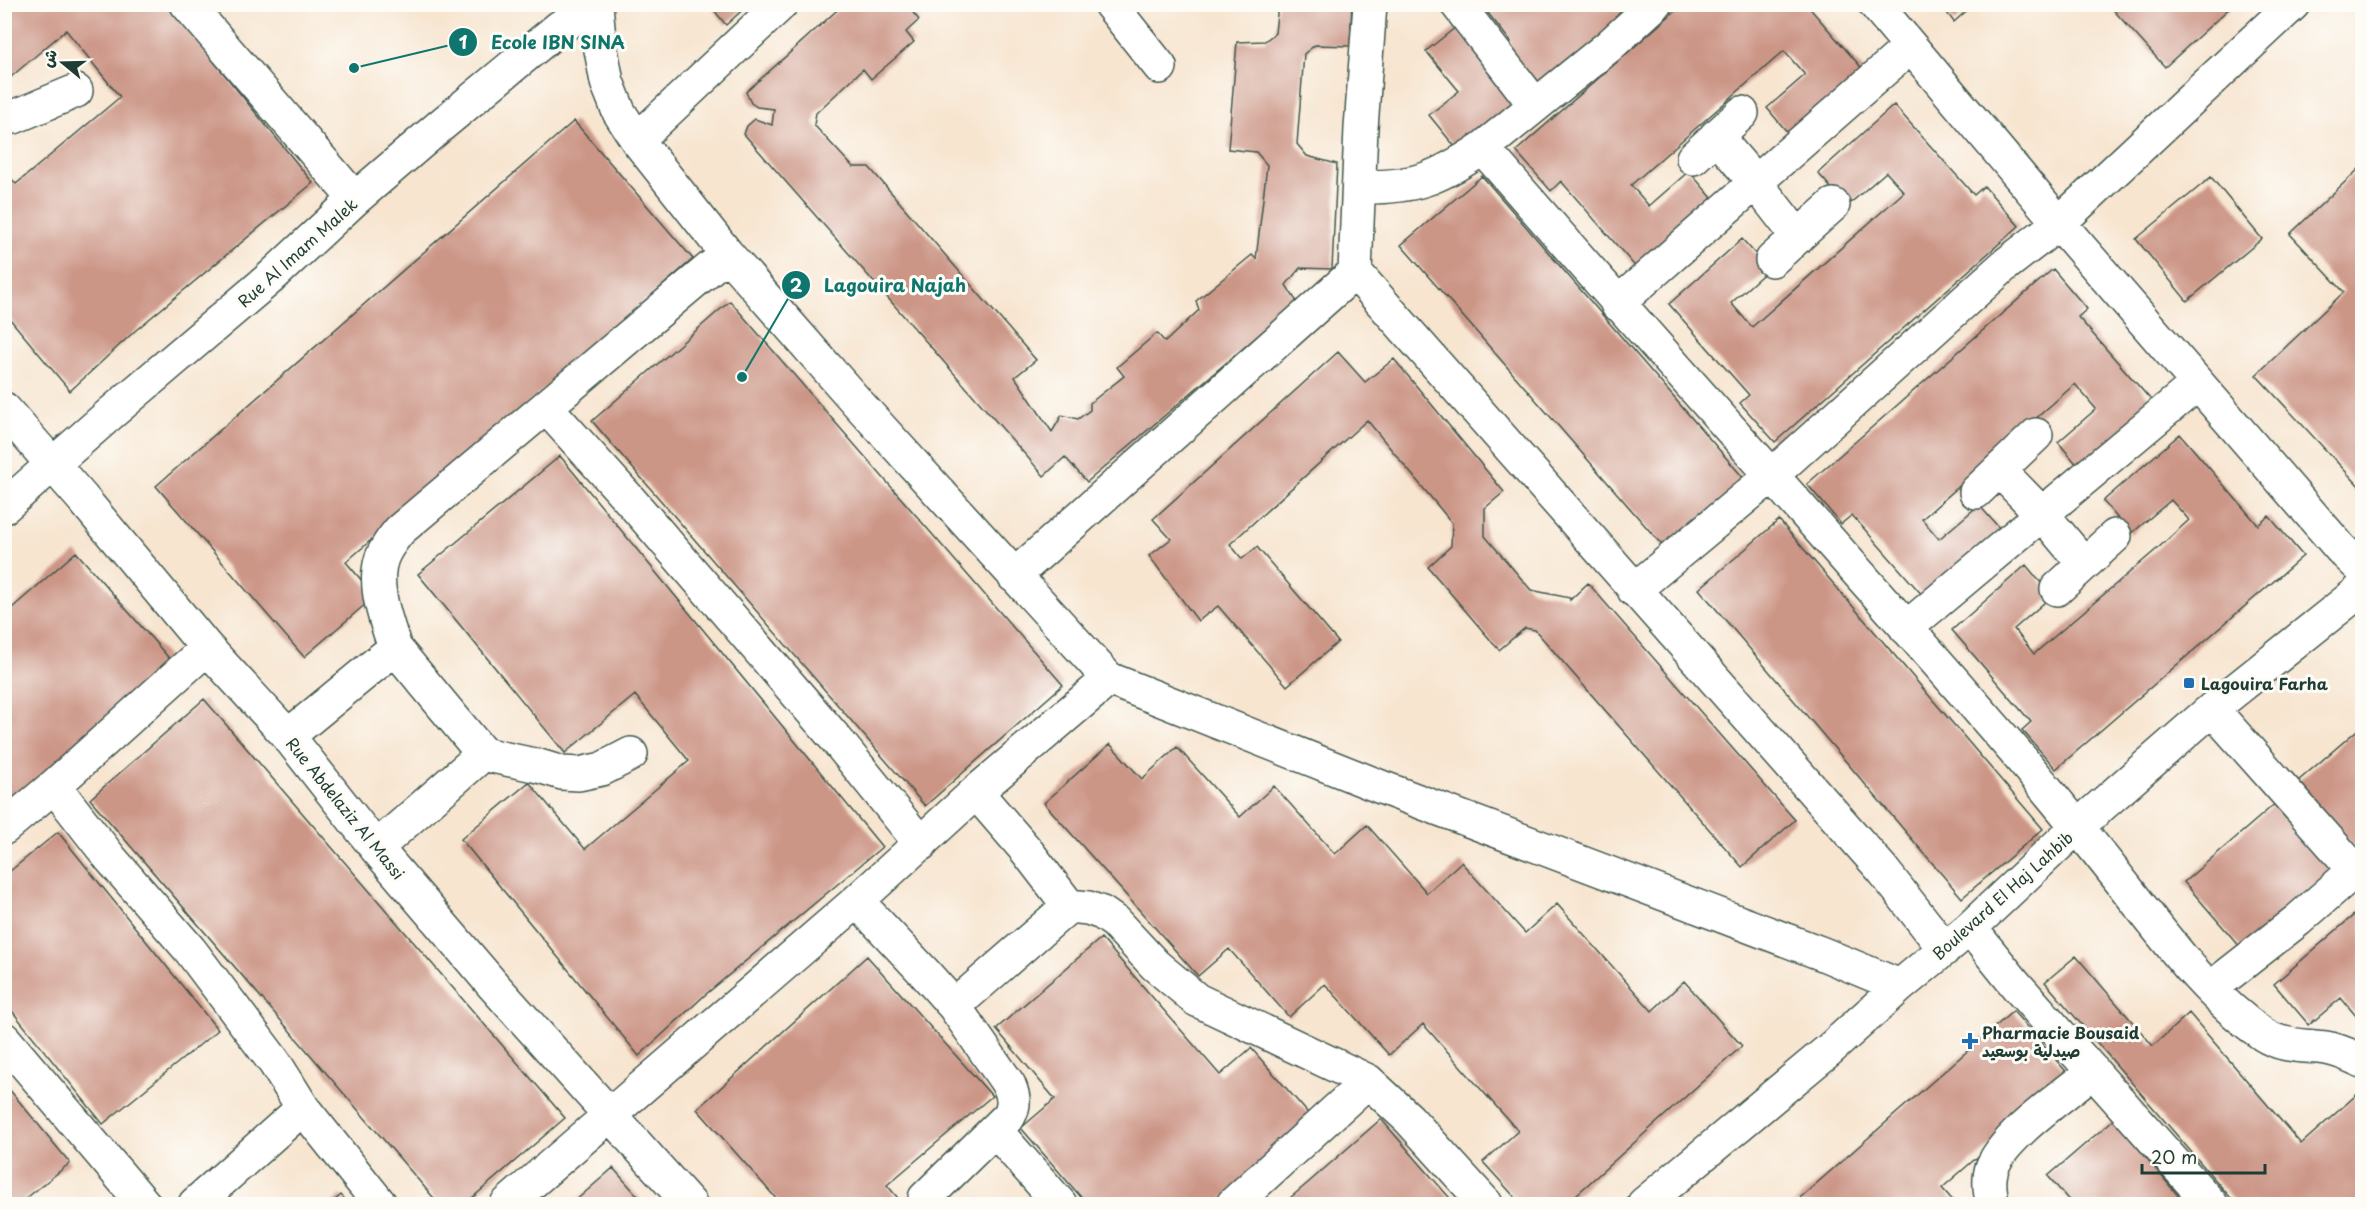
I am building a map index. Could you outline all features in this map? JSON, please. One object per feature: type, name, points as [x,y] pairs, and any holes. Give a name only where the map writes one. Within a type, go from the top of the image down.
[{"type":"street","points":[[187,4],[354,200]]},
{"type":"street","points":[[637,140],[781,4]]},
{"type":"street","points":[[1110,4],[1160,67]]},
{"type":"street","points":[[1370,4],[1361,128],[1355,272],[1882,869],[1944,948]]},
{"type":"street","points":[[1456,4],[1535,105]]},
{"type":"street","points":[[1359,187],[1382,187],[1420,182],[1463,162],[1608,46],[1655,4]]},
{"type":"street","points":[[1875,4],[2059,223],[2341,549],[2362,569]]},
{"type":"street","points":[[1634,590],[1773,475],[2006,266],[2059,223],[2293,4]]},
{"type":"street","points":[[596,5],[607,82],[619,112],[637,140],[727,254],[1014,576],[1109,679],[1381,787],[1823,954],[1899,986]]},
{"type":"street","name":"Rue Al Imam Malek","points":[[4,507],[269,279],[354,200],[560,27],[596,5]]},
{"type":"street","points":[[1617,304],[1910,47]]},
{"type":"street","points":[[4,116],[14,117],[76,91]]},
{"type":"street","points":[[1742,113],[1705,147],[1756,183],[1798,237]]},
{"type":"street","points":[[1483,148],[1617,304],[1773,475],[2078,826],[2154,923],[2210,989],[2274,1041],[2295,1046],[2330,1048],[2362,1062]]},
{"type":"street","points":[[1772,260],[1833,205]]},
{"type":"street","points":[[631,754],[602,769],[579,774],[562,774],[538,766],[483,754],[395,648],[386,619],[378,576],[383,554],[400,530],[414,516],[727,254]]},
{"type":"street","points":[[1014,576],[1355,272]]},
{"type":"street","points":[[1906,628],[2198,384]]},
{"type":"street","points":[[546,407],[629,499],[835,738],[921,844]]},
{"type":"street","name":"Rue Abdelaziz Al Massi","points":[[4,408],[91,507],[207,648],[288,736],[376,848],[493,985],[690,1204]]},
{"type":"street","points":[[1976,492],[2036,435]]},
{"type":"street","points":[[1999,470],[2043,514],[2084,564]]},
{"type":"street","points":[[2057,589],[2115,536]]},
{"type":"street","name":"Boulevard El Haj Lahbib","points":[[1644,1204],[1829,1050],[1899,986],[1970,928],[2078,826],[2212,709],[2362,589]]},
{"type":"street","points":[[4,828],[207,648]]},
{"type":"street","points":[[288,736],[395,648]]},
{"type":"street","points":[[507,1204],[921,844],[976,792],[1109,679]]},
{"type":"street","points":[[2210,989],[2360,871],[2212,709]]},
{"type":"street","points":[[376,848],[483,754]]},
{"type":"street","points":[[54,786],[111,860],[190,950],[275,1063],[303,1108],[380,1204]]},
{"type":"street","points":[[976,792],[1026,850],[1069,906],[1088,908],[1102,913],[1115,922],[1155,964],[1197,1000],[1368,1081],[1409,1119],[1486,1204]]},
{"type":"street","points":[[856,901],[954,1006],[1010,1085],[1014,1095],[1014,1107],[1009,1116],[925,1198]]},
{"type":"street","points":[[954,1006],[1069,906]]},
{"type":"street","points":[[1970,928],[2016,985],[2211,1204]]},
{"type":"street","points":[[4,1039],[144,1204]]},
{"type":"street","points":[[1993,1204],[1989,1189],[1992,1168],[2006,1145],[2093,1071]]},
{"type":"street","points":[[1233,1204],[1368,1081]]},
{"type":"street","points":[[195,1204],[303,1108]]},
{"type":"street","points":[[995,1130],[1060,1204]]},
{"type":"building","points":[[5,4],[167,4],[313,183],[136,330],[70,391],[4,312],[4,171],[16,184],[120,97],[66,30],[5,82]]},
{"type":"building","points":[[709,4],[749,4],[726,25]]},
{"type":"building","points":[[844,4],[906,4],[919,20],[906,32],[914,42],[871,79],[863,69],[816,113],[814,125],[853,167],[869,167],[1036,360],[1015,377],[1052,432],[1062,415],[1078,419],[1090,410],[1090,403],[1124,376],[1117,367],[1157,333],[1165,342],[1199,310],[1196,301],[1252,255],[1256,259],[1267,165],[1256,152],[1228,149],[1237,42],[1265,41],[1275,33],[1278,4],[1352,4],[1350,46],[1315,45],[1304,54],[1297,144],[1307,156],[1337,164],[1332,269],[1300,268],[1286,285],[1297,302],[1087,482],[1065,457],[1044,476],[744,134],[747,126],[755,119],[772,125],[774,109],[757,107],[751,103],[746,92]]},
{"type":"building","points":[[1481,4],[1628,4],[1635,14],[1541,92],[1504,47],[1511,42]]},
{"type":"building","points":[[1683,4],[1806,4],[1867,74],[1793,139],[1767,108],[1805,75],[1784,51],[1631,185],[1649,206],[1689,171],[1718,205],[1640,272],[1561,181],[1551,191],[1516,151]]},
{"type":"building","points":[[1940,4],[1974,4],[1954,22]]},
{"type":"building","points":[[2108,4],[2234,4],[2165,67]]},
{"type":"building","points":[[1456,27],[1523,108],[1464,158],[1429,115],[1459,91],[1426,51]]},
{"type":"building","points":[[1894,105],[1974,195],[1984,186],[2019,226],[1775,442],[1740,403],[1749,395],[1669,304],[1742,239],[1769,269],[1731,303],[1752,327],[1904,192],[1886,172],[1847,206],[1818,173]]},
{"type":"building","points":[[574,121],[693,259],[346,562],[375,596],[304,657],[156,486]]},
{"type":"building","points":[[2362,166],[2362,489],[2256,375],[2344,292],[2290,234]]},
{"type":"building","points":[[1482,176],[1747,482],[1668,552],[1401,245]]},
{"type":"building","points":[[2211,177],[2262,239],[2187,301],[2136,239]]},
{"type":"building","points":[[2053,269],[2087,309],[2078,317],[2158,408],[2084,473],[2058,442],[2096,409],[2075,384],[1922,519],[1939,539],[1979,505],[2008,538],[1931,605],[1852,515],[1841,524],[1807,484]]},
{"type":"building","points":[[730,301],[1063,685],[925,806],[592,421]]},
{"type":"building","points":[[1338,352],[1365,382],[1394,359],[1504,492],[1485,508],[1485,536],[1531,590],[1570,598],[1570,600],[1588,583],[1795,820],[1742,867],[1535,630],[1525,628],[1499,650],[1428,567],[1451,546],[1452,523],[1367,420],[1230,544],[1242,559],[1257,547],[1338,642],[1287,686],[1218,606],[1198,621],[1149,556],[1171,539],[1153,519]]},
{"type":"building","points":[[2180,434],[2258,525],[2269,516],[2303,556],[2056,769],[2022,730],[2031,722],[1952,630],[2026,565],[2052,596],[2014,629],[2034,654],[2158,548],[2189,520],[2171,500],[2131,534],[2103,501]]},
{"type":"building","points":[[560,456],[882,847],[705,995],[639,1056],[461,839],[529,782],[585,849],[689,761],[635,695],[565,753],[418,574]]},
{"type":"building","points":[[1779,520],[2043,829],[1962,898],[1699,589]]},
{"type":"building","points":[[76,552],[175,665],[4,816],[4,615]]},
{"type":"building","points":[[204,699],[565,1118],[465,1204],[439,1204],[90,799]]},
{"type":"building","points":[[2362,726],[2362,854],[2291,787]]},
{"type":"building","points":[[1110,744],[1142,779],[1177,747],[1240,817],[1274,786],[1335,854],[1367,825],[1427,893],[1461,862],[1525,933],[1557,904],[1652,1011],[1684,981],[1742,1046],[1566,1204],[1521,1204],[1483,1162],[1518,1131],[1423,1024],[1389,1055],[1325,984],[1289,1017],[1229,949],[1198,976],[1044,803]]},
{"type":"building","points":[[2277,802],[2340,876],[2248,956],[2184,882]]},
{"type":"building","points":[[58,832],[218,1030],[103,1124],[4,1001],[4,876]]},
{"type":"building","points":[[2362,908],[2362,1023],[2341,998],[2309,1025],[2274,984]]},
{"type":"building","points":[[1101,938],[1220,1075],[1251,1048],[1314,1120],[1217,1204],[1087,1204],[1021,1128],[1055,1099],[996,1029]]},
{"type":"building","points":[[867,956],[992,1096],[887,1185],[903,1204],[781,1204],[697,1109]]},
{"type":"building","points":[[2076,956],[2153,1046],[2189,1013],[2301,1144],[2362,1090],[2362,1204],[2236,1204],[2045,982]]},
{"type":"building","points":[[2013,1011],[2070,1076],[1942,1188],[1956,1204],[1793,1204]]},
{"type":"building","points":[[4,1083],[70,1163],[19,1204],[4,1204]]},
{"type":"building","points":[[1381,1119],[1455,1204],[1283,1204],[1309,1182]]},
{"type":"building","points":[[2114,1119],[2185,1204],[2072,1204],[2048,1176]]},
{"type":"building","points":[[613,1168],[645,1204],[571,1204],[574,1202]]},
{"type":"building","points":[[341,1195],[349,1204],[330,1204]]},
{"type":"place","name":"Ecole IBN SINA","points":[[354,68]]},
{"type":"place","name":"Lagouira Najah","points":[[742,377]]},
{"type":"place","name":"Lagouira Farha","points":[[2189,683]]},
{"type":"place","name":"Pharmacie Bousaid صيدلية بوسعيد","points":[[1970,1041]]}]
